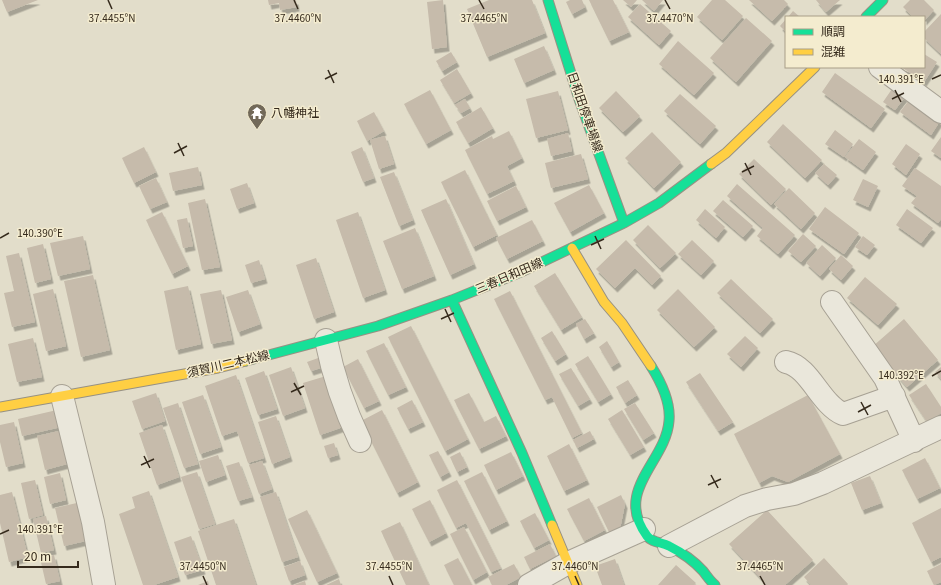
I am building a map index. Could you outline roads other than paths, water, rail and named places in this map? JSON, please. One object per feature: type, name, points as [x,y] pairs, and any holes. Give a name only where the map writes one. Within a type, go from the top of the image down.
[{"type":"main road","name":"日和田停車場線","points":[[548,0],[579,99],[624,223]]},
{"type":"main road","points":[[867,16],[883,0]]},
{"type":"main road","name":"三春日和田線","points":[[452,300],[521,272],[572,248],[624,223],[670,196],[726,152],[814,68]]},
{"type":"main road","points":[[572,248],[585,274],[653,370],[661,385],[668,404],[669,429],[649,464],[636,498],[635,506],[638,518],[648,537],[654,541],[669,546],[702,571],[715,585]]},
{"type":"main road","points":[[452,300],[522,453],[577,585]]},
{"type":"main road","name":"須賀川二本松線","points":[[0,406],[218,368],[378,326],[452,300]]},
{"type":"street","points":[[881,68],[941,112]]},
{"type":"street","points":[[832,302],[869,352],[885,378],[914,441]]},
{"type":"street","points":[[326,340],[338,388],[348,416],[360,441]]},
{"type":"street","points":[[786,362],[792,364],[811,381],[827,402],[837,412],[843,414],[894,396]]},
{"type":"street","points":[[62,396],[93,522],[104,585]]},
{"type":"street","points":[[669,546],[746,506],[767,499],[794,494],[823,484],[941,427]]},
{"type":"street","points":[[529,585],[568,563],[644,529]]},
{"type":"place","name":"八幡神社","points":[[257,130]]}]
